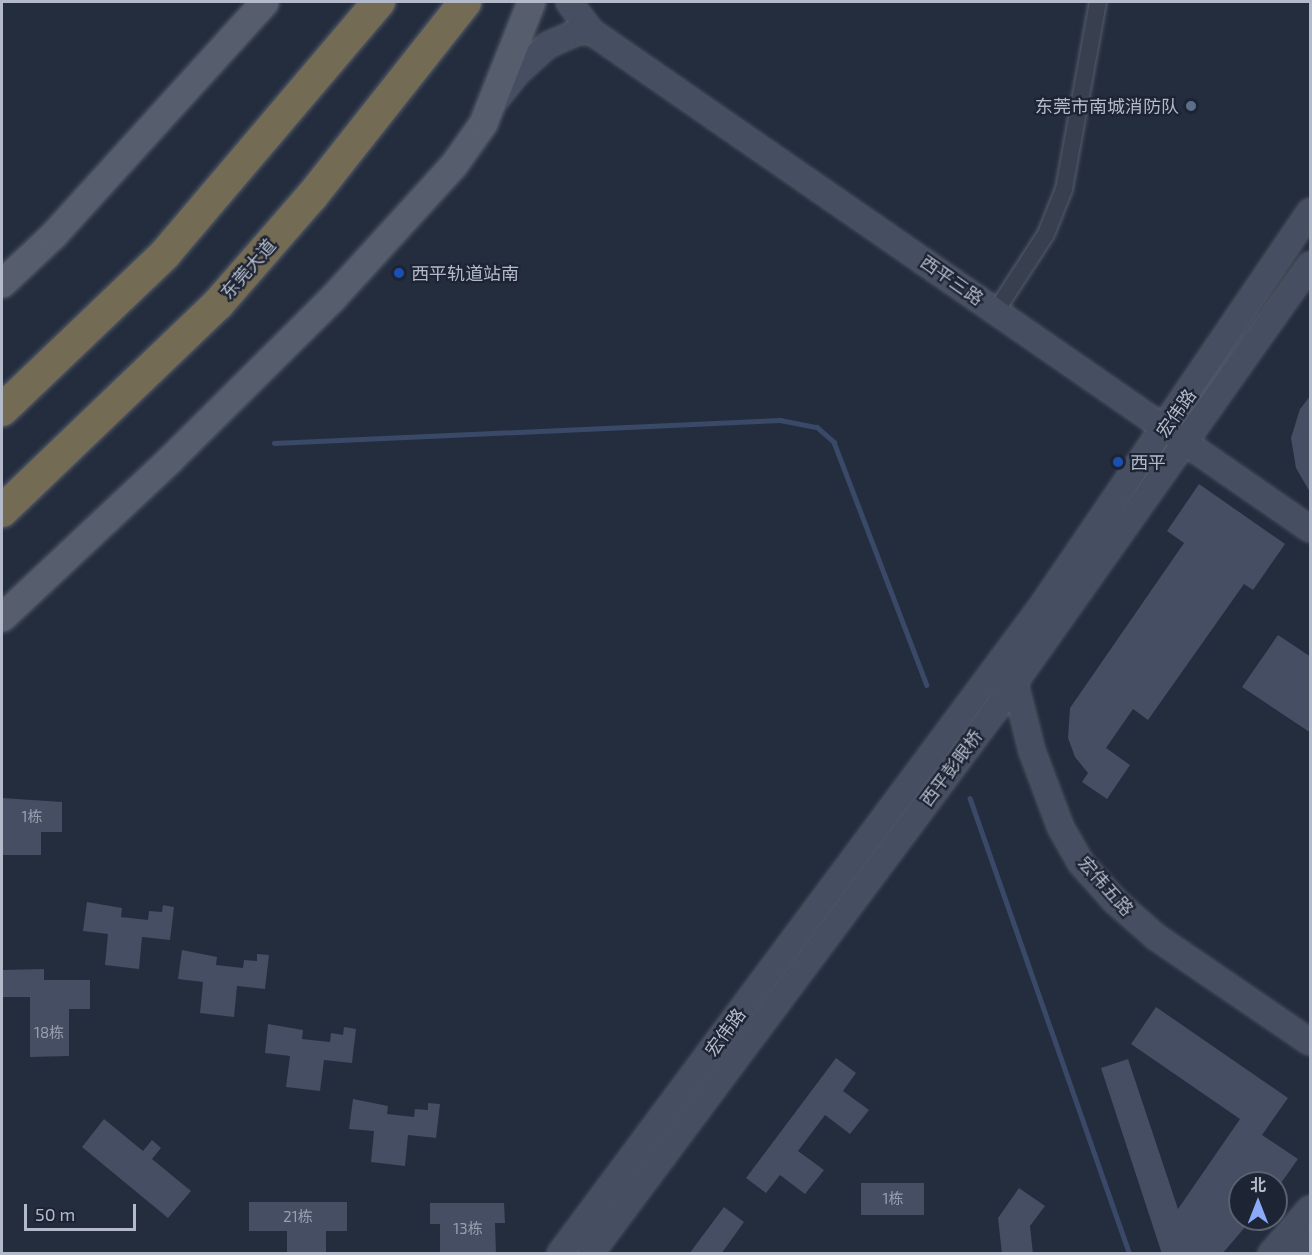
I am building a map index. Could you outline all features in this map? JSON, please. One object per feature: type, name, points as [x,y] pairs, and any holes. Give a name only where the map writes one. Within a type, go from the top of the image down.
[{"type":"highway","points":[[2,410],[165,254],[379,2]]},
{"type":"highway","name":"东莞大道","points":[[2,511],[218,304],[312,196],[465,2]]},
{"type":"main road","points":[[2,284],[53,235],[264,2]]},
{"type":"main road","points":[[2,617],[168,461],[334,296],[454,164],[489,108],[531,2]]},
{"type":"street","name":"西平三路","points":[[569,2],[592,32],[1311,529]]},
{"type":"street","points":[[996,311],[1046,234],[1064,189],[1098,2]]},
{"type":"street","points":[[489,108],[519,71],[548,45],[577,32],[592,32]]},
{"type":"street","name":"宏伟路","points":[[993,713],[1015,659],[1165,428],[1311,212]]},
{"type":"street","name":"宏伟路","points":[[973,698],[1015,659],[1185,442],[1311,265]]},
{"type":"street","name":"宏伟五路","points":[[1015,659],[1072,824],[1094,857],[1124,893],[1163,926],[1311,1023]]},
{"type":"street","name":"宏伟五路","points":[[1015,659],[1032,751],[1061,828],[1081,863],[1115,901],[1156,937],[1311,1042]]},
{"type":"street","name":"西平彭眼桥","points":[[889,809],[973,698]]},
{"type":"street","name":"西平彭眼桥","points":[[909,824],[993,713]]},
{"type":"street","name":"宏伟路","points":[[560,1254],[889,809]]},
{"type":"street","name":"宏伟路","points":[[590,1254],[909,824]]},
{"type":"street","points":[[1271,1254],[1311,1209]]},
{"type":"street","points":[[1296,1254],[1311,1236]]},
{"type":"building","points":[[1311,395],[1311,494],[1296,468],[1291,438],[1300,409]]},
{"type":"building","points":[[1199,484],[1285,544],[1253,590],[1244,584],[1148,720],[1133,709],[1106,748],[1130,765],[1107,799],[1082,782],[1088,773],[1075,757],[1068,738],[1070,708],[1184,543],[1167,531]]},
{"type":"building","points":[[1278,635],[1311,657],[1311,733],[1242,687]]},
{"type":"building","points":[[2,798],[62,802],[62,832],[41,832],[41,855],[2,855]]},
{"type":"building","points":[[87,902],[122,908],[121,917],[148,920],[149,911],[162,912],[163,905],[174,907],[170,940],[142,937],[139,969],[105,965],[108,934],[83,931]]},
{"type":"building","points":[[182,950],[217,957],[216,965],[243,968],[244,960],[257,961],[257,954],[269,955],[265,989],[237,986],[234,1017],[200,1013],[203,982],[178,979]]},
{"type":"building","points":[[44,969],[44,980],[90,980],[90,1009],[69,1009],[69,1056],[30,1057],[30,997],[2,997],[2,970]]},
{"type":"building","points":[[1156,1007],[1288,1098],[1262,1135],[1298,1159],[1288,1173],[1288,1171],[1228,1171],[1228,1231],[1242,1231],[1222,1254],[1162,1254],[1101,1068],[1128,1059],[1178,1209],[1240,1119],[1131,1044]]},
{"type":"building","points":[[268,1024],[303,1030],[302,1039],[330,1042],[331,1033],[343,1035],[344,1027],[356,1029],[352,1063],[324,1060],[320,1091],[286,1087],[290,1056],[265,1053]]},
{"type":"building","points":[[836,1058],[856,1073],[843,1091],[869,1110],[850,1134],[825,1115],[798,1151],[824,1170],[805,1194],[780,1175],[766,1193],[746,1178]]},
{"type":"building","points":[[353,1099],[388,1106],[387,1114],[414,1117],[415,1109],[428,1110],[428,1103],[440,1104],[436,1138],[408,1135],[405,1166],[371,1162],[374,1131],[349,1129]]},
{"type":"building","points":[[104,1119],[143,1151],[152,1140],[161,1148],[152,1159],[191,1191],[168,1218],[82,1147]]},
{"type":"building","points":[[861,1183],[924,1183],[924,1215],[861,1215]]},
{"type":"building","points":[[1019,1188],[1045,1206],[1030,1226],[1033,1254],[1002,1254],[998,1218]]},
{"type":"building","points":[[249,1202],[347,1202],[347,1231],[326,1231],[326,1254],[287,1254],[287,1231],[249,1231]]},
{"type":"building","points":[[430,1203],[504,1203],[505,1223],[495,1223],[496,1254],[440,1254],[440,1224],[430,1224]]},
{"type":"building","points":[[724,1207],[744,1222],[721,1254],[689,1254]]},
{"type":"waterway","points":[[274,443],[780,420],[817,427],[834,442],[927,685]]},
{"type":"waterway","points":[[970,798],[1130,1254]]},
{"type":"place","name":"东莞市南城消防队","points":[[1191,106]]},
{"type":"place","name":"西平轨道站南","points":[[399,273]]},
{"type":"place","name":"西平","points":[[1118,462]]}]
